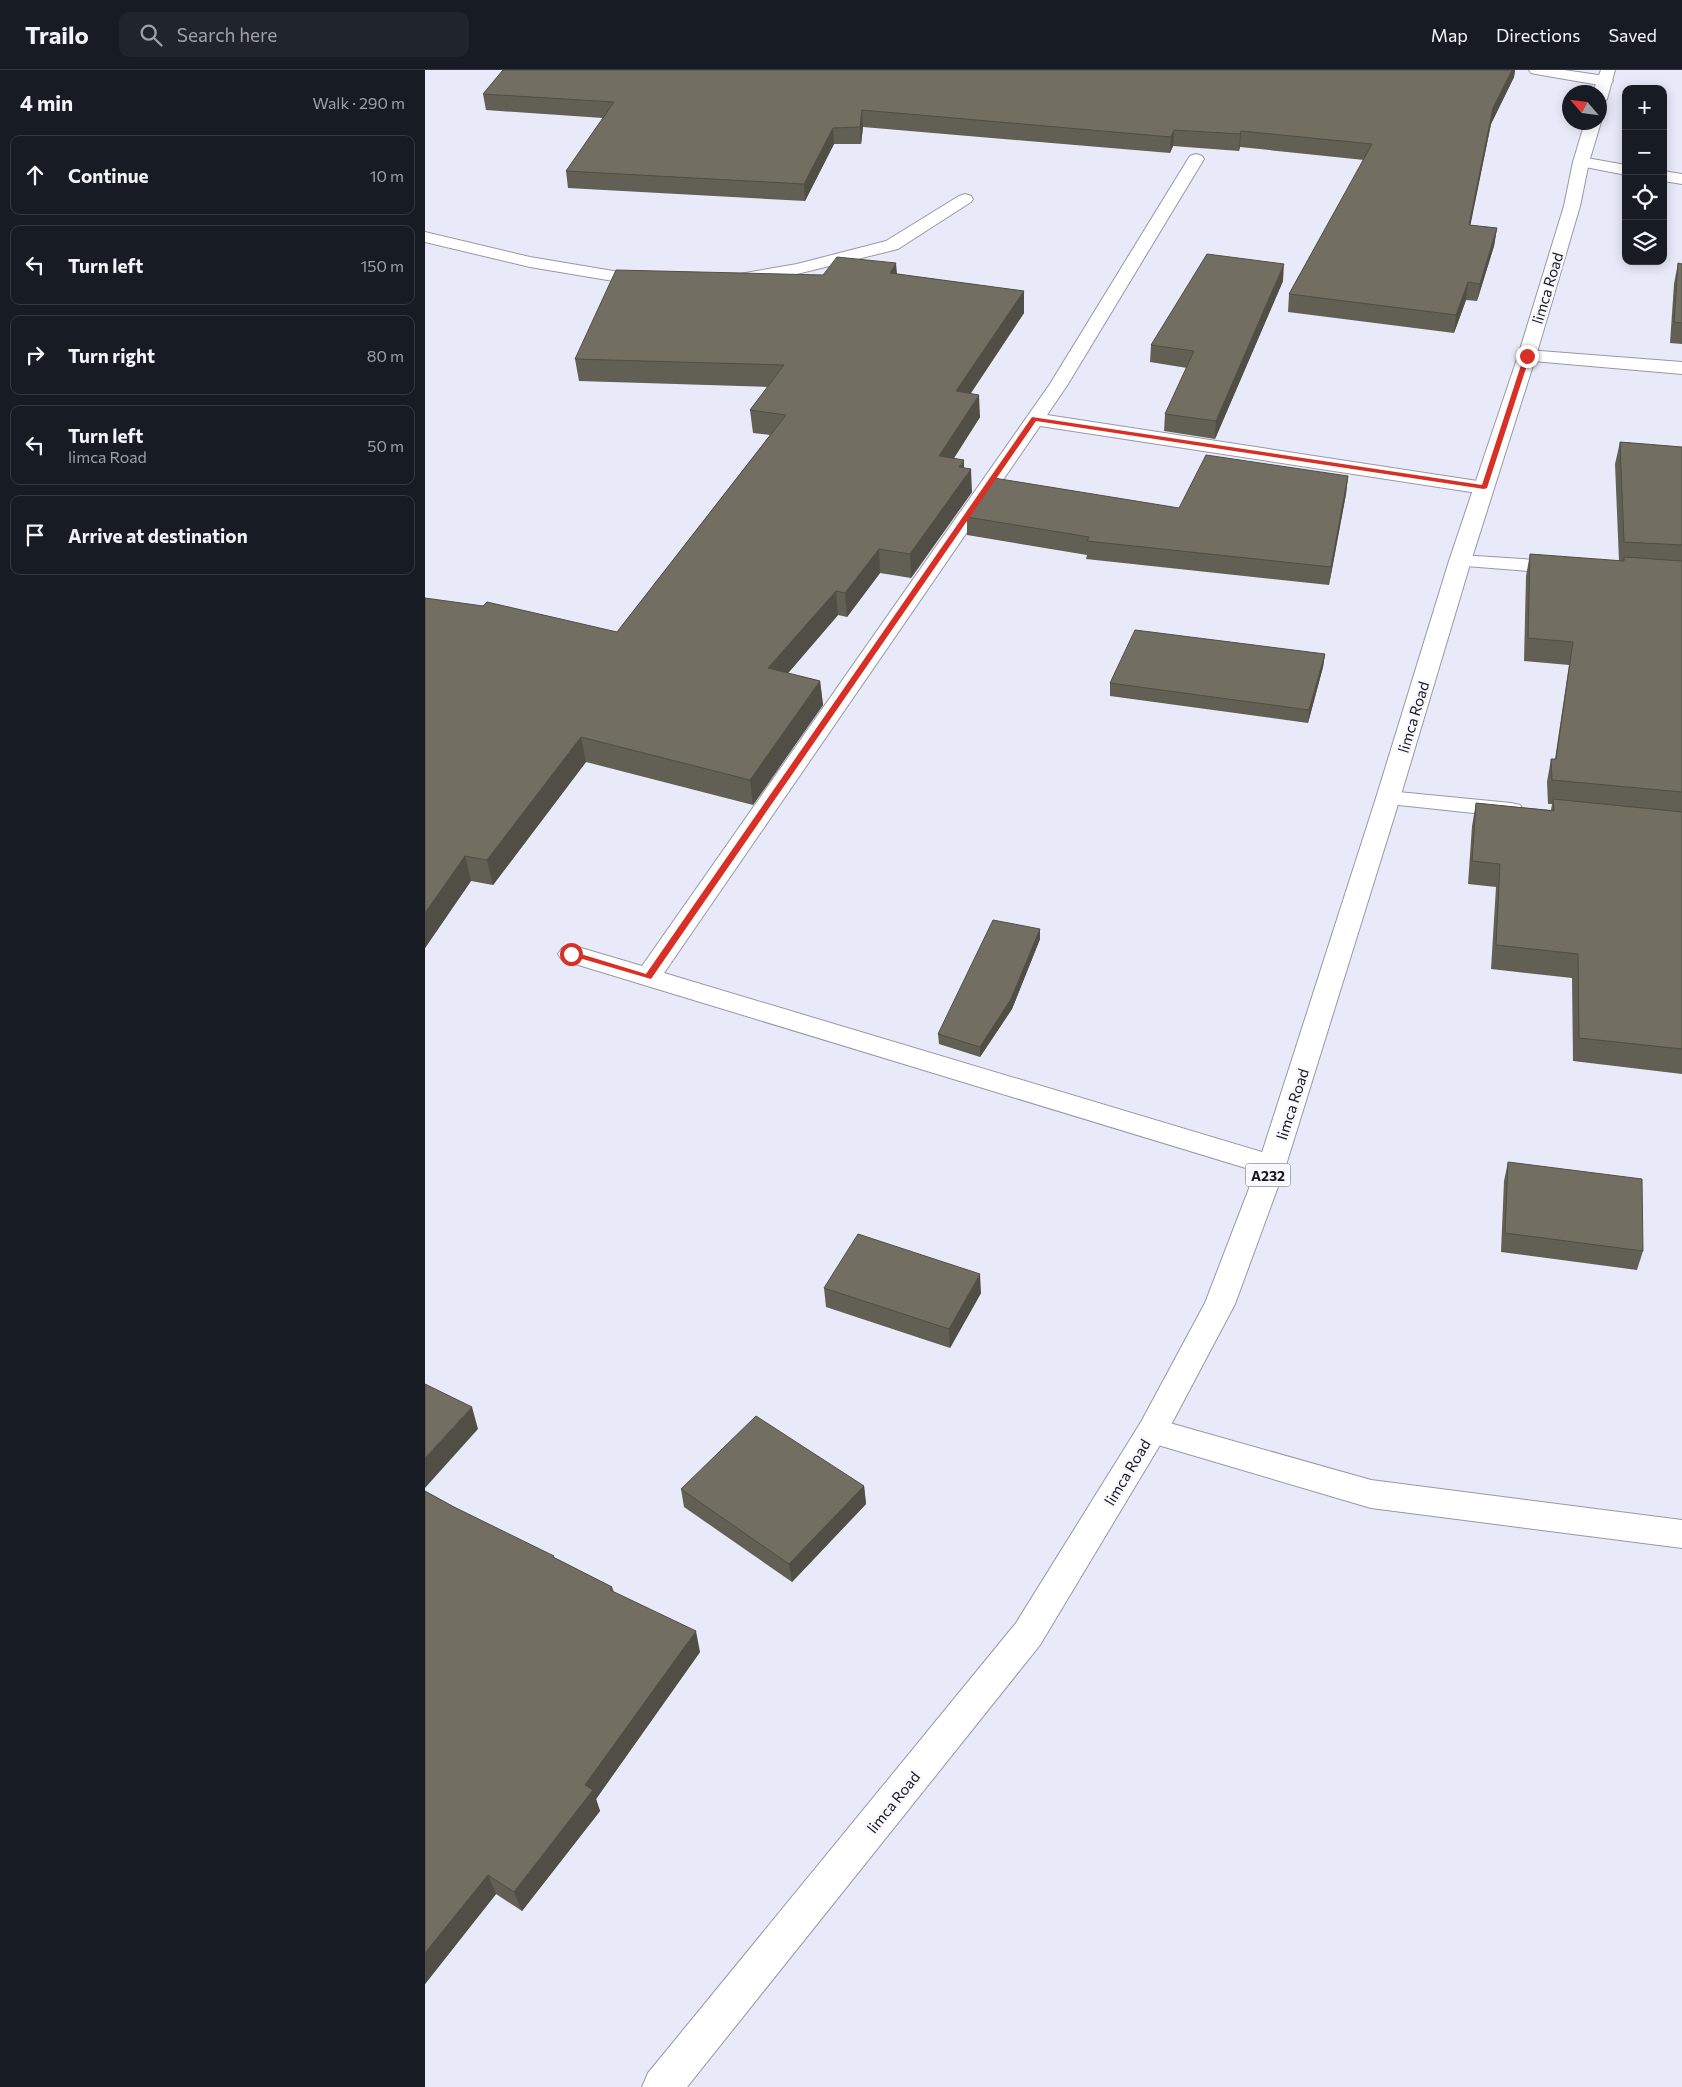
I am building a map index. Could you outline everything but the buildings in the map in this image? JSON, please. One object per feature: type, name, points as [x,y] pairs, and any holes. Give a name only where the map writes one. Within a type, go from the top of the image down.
[{"type":"street","points":[[1537,70],[1607,76]]},
{"type":"street","name":"limca Road","points":[[662,2087],[1028,1634],[1152,1431],[1219,1304],[1272,1165],[1388,798],[1460,561],[1527,356],[1572,206],[1581,162],[1591,130]]},
{"type":"street","points":[[648,977],[1059,384],[1196,159]]},
{"type":"street","points":[[1581,162],[1622,169]]},
{"type":"street","points":[[1667,177],[1682,179]]},
{"type":"street","points":[[721,281],[739,280],[797,269],[892,244],[965,199]]},
{"type":"street","points":[[425,237],[548,265],[667,284]]},
{"type":"street","points":[[1527,356],[1682,368]]},
{"type":"street","points":[[1035,419],[1484,488]]},
{"type":"street","points":[[1460,561],[1585,570]]},
{"type":"street","points":[[1388,798],[1535,812]]},
{"type":"street","points":[[571,954],[1272,1165]]},
{"type":"street","points":[[1152,1431],[1371,1494],[1682,1534]]},
{"type":"route","points":[[571,954],[648,977],[1035,419],[1484,488],[1527,356]]}]
